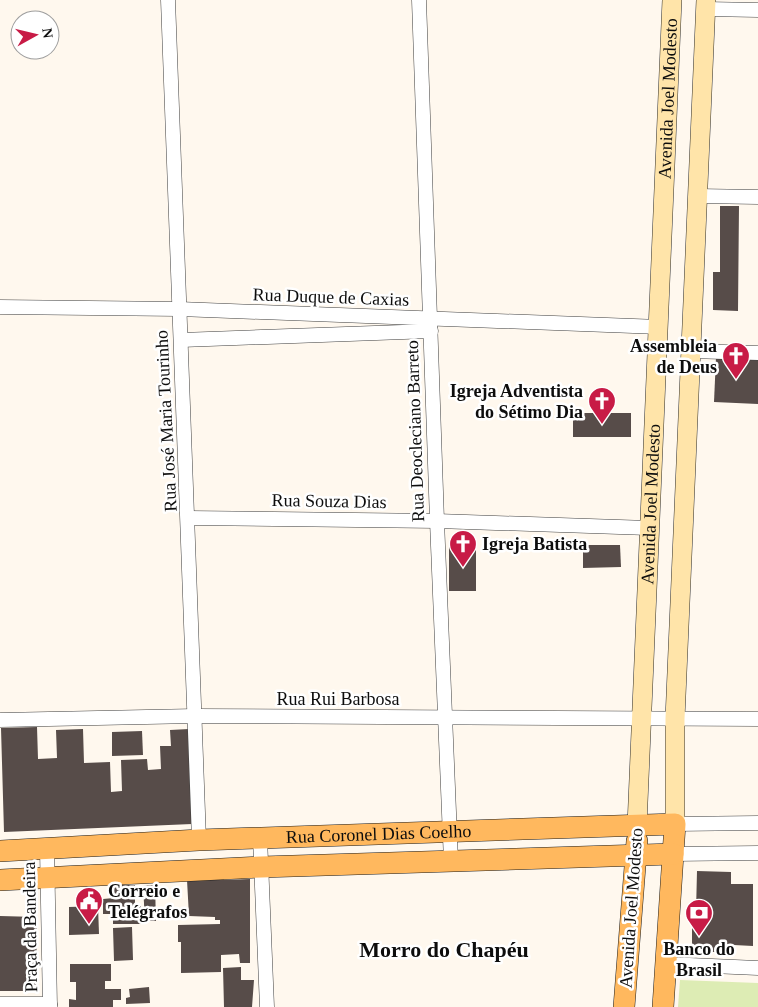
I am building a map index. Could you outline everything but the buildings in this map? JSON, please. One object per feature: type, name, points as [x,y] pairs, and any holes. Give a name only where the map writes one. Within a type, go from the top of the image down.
[{"type":"main road","name":"Rua Coronel Dias Coelho","points":[[0,851],[199,840],[450,830],[675,824]]},
{"type":"main road","name":"Avenida Joel Modesto","points":[[663,1007],[675,824]]},
{"type":"main road","name":"Avenida Joel Modesto","points":[[624,1007],[638,826]]},
{"type":"main road","name":"Rua Coronel Dias Coelho","points":[[0,880],[261,868],[673,854]]},
{"type":"street","name":"Rua José Maria Tourinho","points":[[168,0],[179,309],[189,518],[199,840]]},
{"type":"street","name":"Rua Deocleciano Barreto","points":[[419,0],[451,861]]},
{"type":"street","name":"Avenida Joel Modesto","points":[[638,826],[648,528],[660,326],[672,0]]},
{"type":"street","points":[[706,5],[758,10]]},
{"type":"street","name":"Avenida Joel Modesto","points":[[675,824],[675,718],[706,5]]},
{"type":"street","points":[[698,196],[758,197]]},
{"type":"street","name":"Rua Duque de Caxias","points":[[0,307],[179,309],[430,326],[660,326]]},
{"type":"street","points":[[181,340],[430,326]]},
{"type":"street","points":[[690,352],[758,353]]},
{"type":"street","name":"Rua Souza Dias","points":[[189,518],[437,521],[648,528]]},
{"type":"street","name":"Rua Rui Barbosa","points":[[0,720],[195,716],[758,719]]},
{"type":"street","name":"Rua Coronel Dias Coelho","points":[[675,824],[758,822]]},
{"type":"street","points":[[260,838],[266,1007]]},
{"type":"street","name":"Praça da Bandeira","points":[[0,1004],[50,1006],[47,849]]},
{"type":"street","name":"Rua Coronel Dias Coelho","points":[[673,854],[758,853]]},
{"type":"street","points":[[666,964],[758,968]]},
{"type":"green space","points":[[680,980],[758,983],[758,1007],[678,1007]]},
{"type":"place","name":"Assembleia de Deus","points":[[736,380]]},
{"type":"place","name":"Igreja Adventista do Sétimo Dia","points":[[602,425]]},
{"type":"place","name":"Igreja Batista","points":[[463,568]]},
{"type":"place","name":"Correio e Telégrafos","points":[[89,925]]},
{"type":"place","name":"Banco do Brasil","points":[[699,937]]},
{"type":"district","name":"Morro do Chapéu","points":[[444,949]]}]
